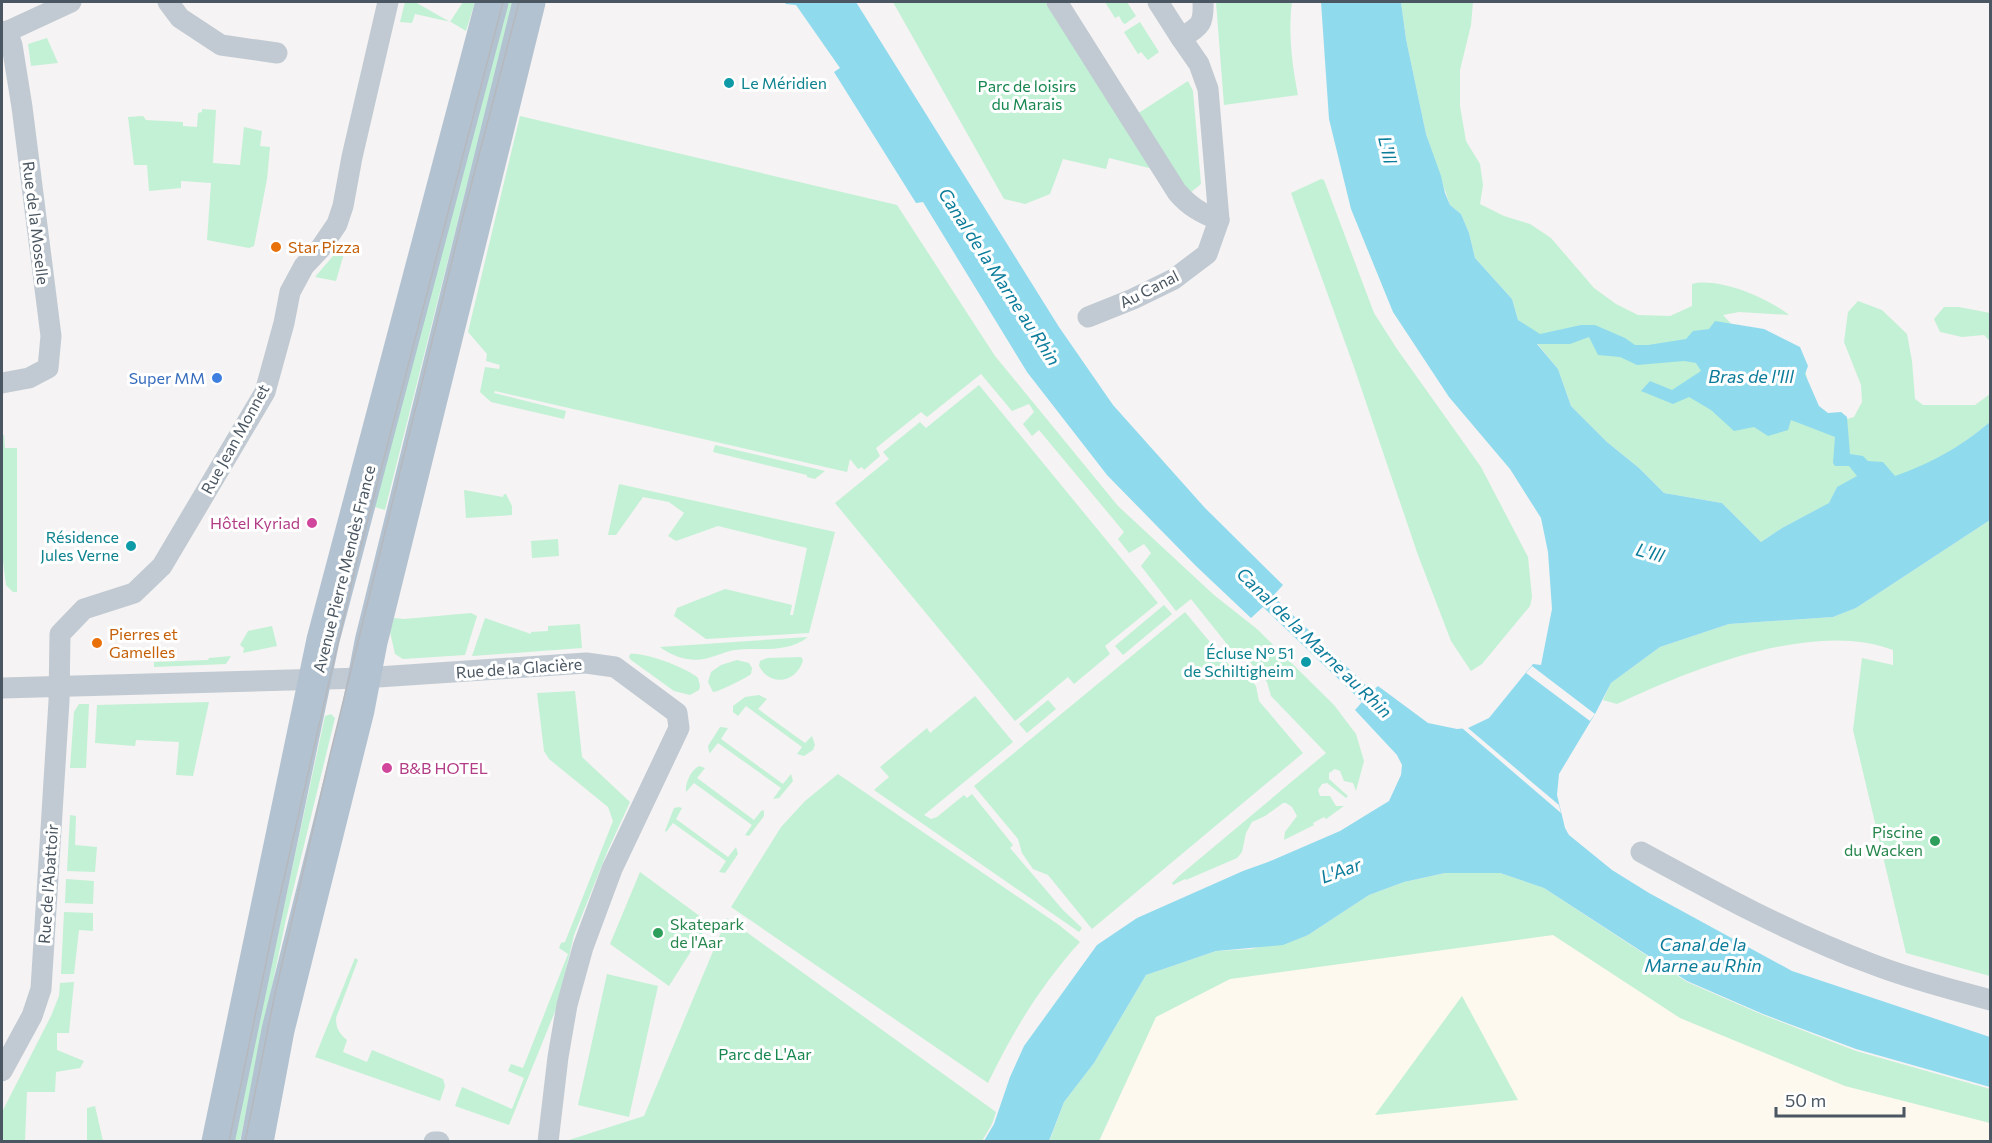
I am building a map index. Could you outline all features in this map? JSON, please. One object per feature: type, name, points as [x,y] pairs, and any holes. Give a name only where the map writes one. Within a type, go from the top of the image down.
[{"type":"main road","name":"Avenue Pierre Mendès France","points":[[218,1142],[323,640],[492,2]]},
{"type":"main road","points":[[257,1142],[278,1030],[358,710],[363,678],[529,2]]},
{"type":"street","points":[[4,32],[71,2]]},
{"type":"street","points":[[168,2],[180,18],[221,45],[277,53]]},
{"type":"street","name":"Rue Jean Monnet","points":[[59,687],[60,634],[84,609],[134,593],[162,566],[265,392],[290,292],[304,266],[320,249],[337,224],[343,206],[388,2]]},
{"type":"street","points":[[1057,2],[1177,192],[1199,213],[1219,220],[1208,88],[1199,64],[1158,2]]},
{"type":"street","points":[[1181,38],[1197,28],[1204,17],[1203,2]]},
{"type":"street","name":"Rue de la Moselle","points":[[2,383],[29,378],[48,368],[51,336],[22,107],[12,45],[4,32]]},
{"type":"street","name":"Au Canal","points":[[1088,317],[1174,279],[1207,254],[1219,220]]},
{"type":"street","name":"Rue de la Glacière","points":[[2,688],[363,678],[586,663],[615,668],[678,713],[679,728],[612,869],[583,947],[567,1005],[548,1142]]},
{"type":"street","name":"Rue de l'Abattoir","points":[[2,1071],[32,1016],[41,989],[59,687]]},
{"type":"street","points":[[1641,852],[1799,934],[1873,965],[1990,1000]]},
{"type":"street","points":[[434,1142],[439,1142]]},
{"type":"shaded area","points":[[1553,935],[1680,1018],[1845,1086],[1990,1123],[1990,1142],[1099,1142],[1156,1017],[1230,979]]},
{"type":"green space","points":[[405,2],[415,2],[449,22],[415,14],[412,23],[400,22]]},
{"type":"green space","points":[[463,2],[475,2],[466,31],[450,22]]},
{"type":"green space","points":[[505,2],[513,2],[385,510],[375,507]]},
{"type":"green space","name":"Parc de loisirs du Marais","points":[[893,2],[1050,2],[1155,166],[1149,168],[1109,158],[1106,169],[1063,159],[1050,194],[1025,204],[1004,199]]},
{"type":"green space","points":[[1105,2],[1127,2],[1136,16],[1125,24],[1119,16],[1115,18]]},
{"type":"green space","points":[[1216,2],[1292,2],[1291,48],[1298,95],[1224,105]]},
{"type":"green space","points":[[1401,2],[1473,2],[1471,25],[1460,70],[1460,106],[1466,141],[1480,164],[1483,185],[1480,204],[1504,216],[1530,224],[1551,238],[1594,288],[1616,304],[1638,315],[1670,316],[1692,306],[1692,284],[1703,283],[1729,286],[1769,302],[1789,315],[1739,312],[1723,315],[1737,330],[1803,357],[1811,401],[1837,422],[1854,417],[1862,402],[1861,385],[1844,342],[1848,312],[1858,301],[1882,310],[1907,334],[1915,399],[1923,405],[1975,405],[1990,394],[1990,422],[1952,450],[1910,473],[1880,483],[1837,487],[1830,503],[1782,528],[1761,542],[1722,503],[1664,493],[1571,406],[1558,369],[1518,320],[1512,299],[1475,258],[1469,233],[1461,214],[1450,205],[1426,134],[1406,39]]},
{"type":"green space","points":[[1140,22],[1159,52],[1148,60],[1141,52],[1138,54],[1124,32]]},
{"type":"green space","points":[[47,38],[58,63],[31,66],[28,44]]},
{"type":"green space","points":[[1188,81],[1193,91],[1201,184],[1190,193],[1137,114]]},
{"type":"green space","points":[[202,109],[216,110],[213,163],[240,165],[244,127],[262,131],[260,146],[270,147],[267,179],[254,246],[249,248],[207,240],[211,183],[181,181],[181,188],[149,191],[147,165],[134,165],[128,117],[143,116],[146,120],[183,122],[183,126],[197,127],[198,113],[202,112]]},
{"type":"green space","points":[[520,116],[897,205],[995,356],[1118,506],[1214,595],[1257,629],[1334,705],[1356,734],[1364,761],[1356,791],[1353,783],[1344,781],[1340,771],[1335,769],[1329,773],[1329,779],[1348,796],[1346,798],[1327,783],[1322,784],[1318,790],[1320,796],[1330,796],[1336,806],[1344,806],[1326,819],[1324,817],[1313,823],[1314,825],[1284,840],[1285,832],[1297,816],[1292,807],[1283,803],[1252,822],[1246,833],[1242,852],[1237,858],[1173,885],[1172,883],[1179,876],[1326,753],[1271,696],[1267,682],[1247,659],[1234,653],[1191,599],[1176,611],[1141,566],[1151,553],[1144,544],[1129,553],[1118,539],[1124,532],[1039,430],[1032,436],[1023,424],[1034,412],[1029,404],[1012,411],[981,374],[927,417],[921,412],[876,448],[880,456],[864,470],[862,467],[858,469],[850,459],[847,472],[495,391],[494,393],[566,411],[564,419],[491,402],[480,392],[485,367],[499,369],[500,365],[486,361],[487,354],[468,332]]},
{"type":"green space","points":[[1321,179],[1324,180],[1374,313],[1481,467],[1528,557],[1532,597],[1530,606],[1482,664],[1471,671],[1451,641],[1418,555],[1354,367],[1291,193]]},
{"type":"green space","points":[[340,248],[345,250],[336,281],[315,277]]},
{"type":"green space","points":[[1944,307],[1959,307],[1990,313],[1990,341],[1984,335],[1962,337],[1940,332],[1934,319]]},
{"type":"green space","points":[[979,385],[1158,603],[1105,646],[1110,654],[1074,684],[1068,677],[1015,721],[835,503],[889,459],[883,452],[920,422],[926,428]]},
{"type":"green space","points":[[2,435],[4,435],[5,448],[17,448],[17,592],[13,592],[6,585],[2,553]]},
{"type":"green space","points":[[715,445],[825,471],[815,479],[807,475],[713,452]]},
{"type":"green space","points":[[619,484],[835,532],[809,633],[706,639],[674,616],[677,608],[725,589],[792,605],[790,615],[793,615],[807,548],[718,526],[676,541],[668,536],[684,513],[669,502],[643,497],[616,535],[608,535]]},
{"type":"green space","points":[[464,490],[503,497],[506,494],[512,506],[512,515],[466,518]]},
{"type":"green space","name":"Piscine du Wacken","points":[[1990,520],[1990,976],[1906,953],[1853,730],[1862,658],[1893,665],[1893,650],[1861,642],[1826,641],[1790,644],[1715,664],[1617,704],[1603,700],[1611,683],[1660,647],[1729,624],[1833,617],[1856,608]]},
{"type":"green space","points":[[558,539],[559,556],[532,558],[531,541]]},
{"type":"green space","points":[[1164,605],[1172,614],[1123,655],[1115,646]]},
{"type":"green space","points":[[1185,612],[1229,665],[1243,671],[1256,686],[1259,701],[1303,753],[1092,929],[1048,875],[1033,869],[1022,853],[1018,839],[974,786]]},
{"type":"green space","points":[[471,613],[477,616],[465,655],[403,659],[395,654],[390,632],[394,618]]},
{"type":"green space","points":[[485,618],[531,634],[531,632],[548,631],[548,626],[580,624],[582,648],[472,656]]},
{"type":"green space","points":[[272,626],[277,646],[243,653],[244,648],[240,645],[248,631]]},
{"type":"green space","points":[[808,637],[782,648],[735,650],[696,660],[671,654],[660,647]]},
{"type":"green space","points":[[630,654],[655,658],[693,674],[698,678],[699,690],[690,695],[674,691],[631,660]]},
{"type":"green space","points":[[231,656],[226,664],[154,667],[154,662],[208,660]]},
{"type":"green space","points":[[801,657],[803,660],[800,668],[795,674],[783,680],[770,677],[759,666],[760,661],[767,658]]},
{"type":"green space","points":[[737,660],[749,663],[752,668],[751,674],[713,692],[708,682],[711,672],[721,665]]},
{"type":"green space","points":[[575,691],[582,757],[630,802],[574,935],[558,1004],[509,1125],[455,1106],[462,1087],[512,1109],[524,1078],[508,1071],[511,1064],[523,1068],[568,954],[559,948],[561,943],[565,942],[613,821],[608,807],[549,759],[544,751],[537,693]]},
{"type":"green space","points":[[759,695],[767,699],[758,709],[805,743],[812,736],[815,745],[813,750],[804,756],[797,754],[802,747],[746,706],[738,716],[733,712],[733,706],[745,697]]},
{"type":"green space","points":[[975,696],[1013,742],[924,815],[931,819],[937,817],[964,795],[967,798],[972,794],[1013,845],[1010,848],[1063,910],[1082,928],[1079,932],[874,790],[889,777],[880,767],[927,728],[930,733]]},
{"type":"green space","points":[[1048,700],[1056,709],[1027,733],[1019,724]]},
{"type":"green space","points":[[209,702],[193,776],[176,775],[179,742],[136,740],[135,746],[95,743],[97,705]]},
{"type":"green space","points":[[79,704],[89,704],[86,768],[70,768],[74,712]]},
{"type":"green space","points":[[331,714],[335,718],[286,919],[240,1141],[233,1142],[325,716]]},
{"type":"green space","points":[[720,727],[728,728],[721,739],[783,784],[791,774],[793,781],[779,798],[773,799],[781,788],[718,743],[709,752],[708,746]]},
{"type":"green space","points":[[699,766],[705,768],[697,778],[754,820],[762,810],[764,811],[764,816],[749,836],[745,835],[752,825],[694,783],[686,792],[689,777]]},
{"type":"green space","points":[[838,774],[1059,925],[1080,942],[1029,1009],[988,1083],[731,907],[781,827],[805,801]]},
{"type":"green space","points":[[674,808],[682,808],[676,819],[728,857],[736,847],[738,854],[725,873],[719,872],[726,861],[673,823],[665,831]]},
{"type":"green space","points":[[70,815],[76,816],[75,845],[97,847],[95,872],[67,871]]},
{"type":"green space","name":"Skatepark de l'Aar","points":[[640,872],[709,923],[669,986],[610,944]]},
{"type":"green space","points":[[1445,873],[1500,873],[1544,888],[1687,982],[1763,1015],[1856,1051],[1990,1089],[1990,1123],[1845,1086],[1680,1018],[1553,935],[1230,979],[1156,1017],[1099,1141],[1049,1142],[1064,1102],[1094,1063],[1146,975],[1216,951],[1251,949],[1308,935],[1369,895],[1404,882]]},
{"type":"green space","points":[[66,879],[94,881],[93,904],[65,903]]},
{"type":"green space","points":[[64,912],[93,913],[93,931],[79,930],[74,974],[61,974]]},
{"type":"green space","name":"Parc de L'Aar","points":[[727,918],[996,1112],[982,1141],[566,1141],[644,1116]]},
{"type":"green space","points":[[355,958],[358,960],[336,1018],[338,1030],[347,1040],[343,1052],[367,1062],[372,1050],[443,1079],[445,1086],[440,1101],[315,1057]]},
{"type":"green space","points":[[607,974],[658,986],[629,1117],[578,1105]]},
{"type":"green space","points":[[74,982],[69,1033],[57,1033],[57,1050],[84,1061],[80,1068],[56,1072],[55,1092],[27,1092],[25,1141],[2,1141],[2,1112],[51,1016],[59,996],[60,983]]},
{"type":"green space","points":[[1462,996],[1518,1100],[1375,1115]]},
{"type":"green space","points":[[95,1106],[103,1141],[87,1141],[87,1108]]},
{"type":"water","points":[[784,2],[856,2],[1059,327],[1113,405],[1205,508],[1283,585],[1273,596],[1372,691],[1378,686],[1428,723],[1457,729],[1468,728],[1489,718],[1533,664],[1541,665],[1552,609],[1548,552],[1541,518],[1510,469],[1449,397],[1393,312],[1351,209],[1329,119],[1321,2],[1401,2],[1406,39],[1426,134],[1450,205],[1461,214],[1469,233],[1475,258],[1512,299],[1518,320],[1540,334],[1581,325],[1595,325],[1635,345],[1648,345],[1686,339],[1693,331],[1709,329],[1715,321],[1764,329],[1800,347],[1808,366],[1805,374],[1819,406],[1828,413],[1841,412],[1847,417],[1850,454],[1863,456],[1868,461],[1883,462],[1895,476],[1945,454],[1990,422],[1990,520],[1856,608],[1833,617],[1729,624],[1660,647],[1611,683],[1559,774],[1557,795],[1565,828],[1569,835],[1612,870],[1649,893],[1792,971],[1990,1037],[1990,1087],[1856,1049],[1763,1014],[1687,981],[1544,888],[1500,873],[1445,873],[1404,882],[1369,895],[1308,935],[1283,945],[1216,951],[1146,975],[1094,1063],[1064,1102],[1049,1141],[984,1141],[994,1124],[1010,1077],[1024,1046],[1097,945],[1137,918],[1340,831],[1389,801],[1401,775],[1402,765],[1397,755],[1355,710],[1362,702],[1351,691],[1263,607],[1251,618],[1196,566],[1107,475],[1027,372],[923,202],[916,203],[834,72],[840,68],[796,5]],"holes":[[[1589,337],[1598,355],[1620,357],[1637,365],[1684,361],[1696,363],[1701,371],[1672,390],[1650,381],[1641,391],[1673,404],[1689,397],[1711,410],[1734,431],[1754,427],[1768,436],[1788,430],[1791,420],[1835,437],[1833,463],[1835,466],[1849,466],[1857,476],[1837,487],[1829,503],[1761,542],[1722,503],[1664,493],[1571,406],[1558,369],[1537,344],[1570,344]]]},
{"type":"pier","points":[[1532,666],[1595,714],[1590,721],[1526,673]]},
{"type":"pier","points":[[1462,728],[1468,728],[1559,805],[1561,813]]},
{"type":"tram line","points":[[229,1142],[279,900],[354,573],[503,2]]},
{"type":"tram line","points":[[245,1142],[275,994],[330,755],[462,220],[519,2]]},
{"type":"place","name":"Le Méridien","points":[[729,83]]},
{"type":"place","name":"Star Pizza","points":[[276,247]]},
{"type":"place","name":"Super MM","points":[[217,378]]},
{"type":"place","name":"Hôtel Kyriad","points":[[312,523]]},
{"type":"place","name":"Résidence Jules Verne","points":[[131,546]]},
{"type":"place","name":"Pierres et Gamelles","points":[[97,643]]},
{"type":"place","name":"Écluse N° 51 de Schiltigheim","points":[[1306,662]]},
{"type":"place","name":"B&B HOTEL","points":[[387,768]]},
{"type":"place","name":"Piscine du Wacken","points":[[1935,841]]},
{"type":"place","name":"Skatepark de l'Aar","points":[[658,933]]},
{"type":"water label","name":"L'Ill","points":[[1387,150]]},
{"type":"water label","name":"Canal de la Marne au Rhin","points":[[999,277]]},
{"type":"water label","name":"Bras de l'Ill","points":[[1751,377]]},
{"type":"water label","name":"L'Ill","points":[[1650,553]]},
{"type":"water label","name":"Canal de la Marne au Rhin","points":[[1314,643]]},
{"type":"water label","name":"L'Aar","points":[[1341,871]]},
{"type":"water label","name":"Canal de la Marne au Rhin","points":[[1703,955]]}]
